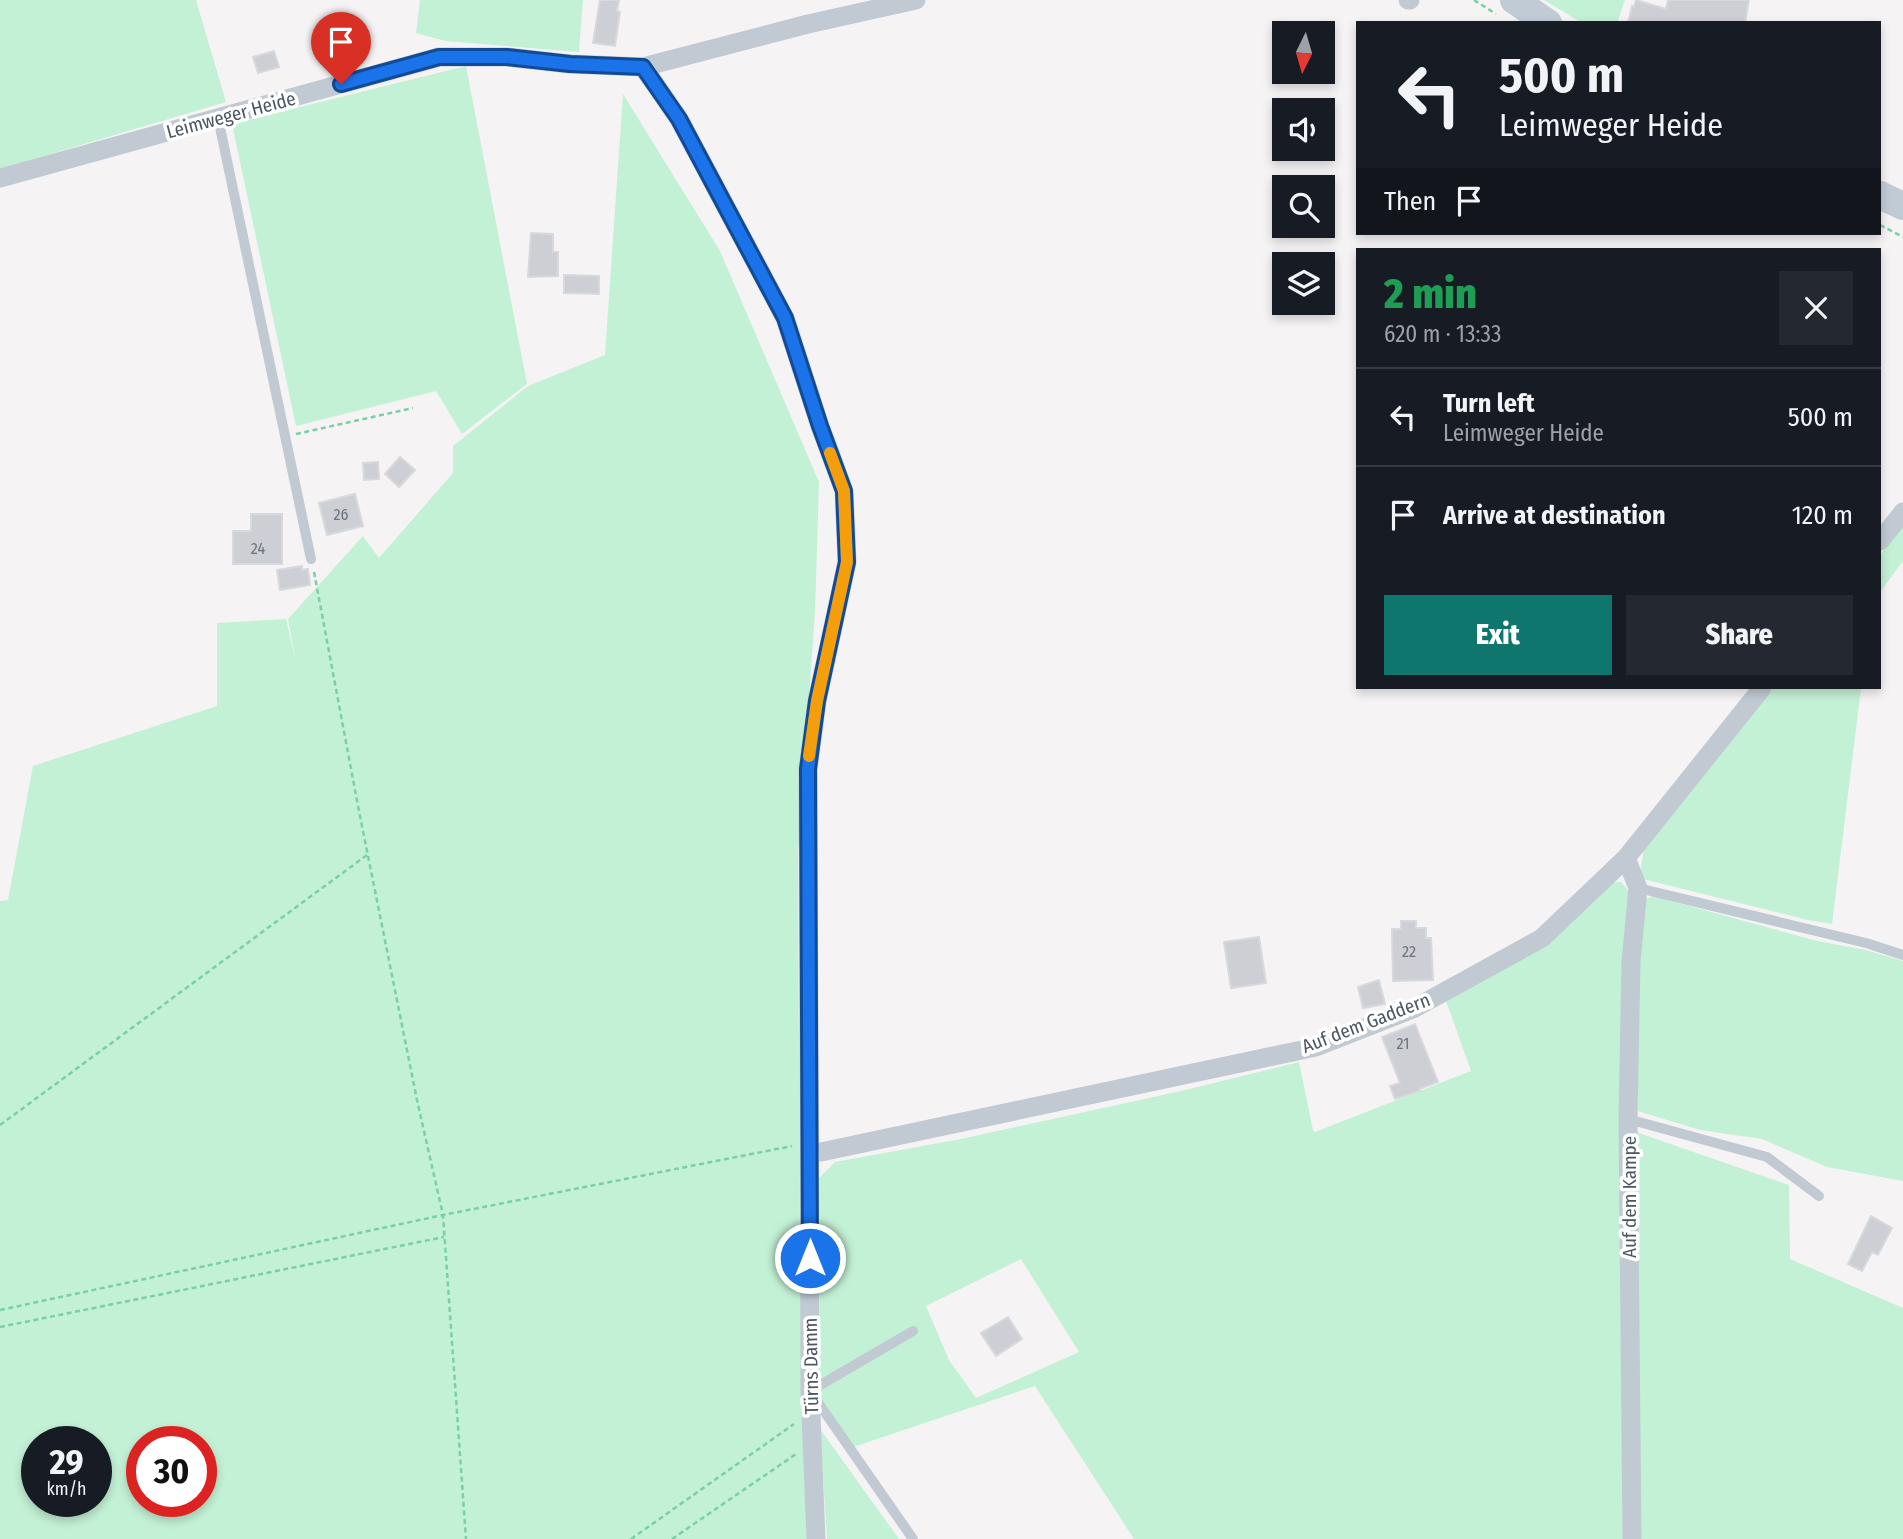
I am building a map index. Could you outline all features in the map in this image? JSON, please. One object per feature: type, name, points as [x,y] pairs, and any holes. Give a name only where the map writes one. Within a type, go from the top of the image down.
[{"type":"main road","points":[[1508,9],[1542,21]]},
{"type":"main road","points":[[1881,195],[1903,206]]},
{"type":"street","name":"Leimweger Heide","points":[[0,178],[439,57],[507,57],[570,64],[643,67],[808,24],[916,0]]},
{"type":"street","name":"Türns Damm","points":[[643,67],[679,119],[785,318],[844,491],[847,562],[817,701],[808,769],[810,1391],[816,1539]]},
{"type":"street","points":[[1881,540],[1903,512]]},
{"type":"street","name":"Auf dem Gaddern","points":[[810,1147],[821,1152],[1317,1047],[1413,1009],[1542,938],[1626,858],[1761,689]]},
{"type":"street","name":"Auf dem Kampe","points":[[1626,858],[1638,888],[1631,962],[1628,1119],[1632,1539]]},
{"type":"lane","points":[[218,118],[311,559]]},
{"type":"lane","points":[[1638,888],[1866,943],[1903,955]]},
{"type":"lane","points":[[1628,1119],[1767,1157],[1819,1196]]},
{"type":"lane","points":[[912,1331],[810,1391],[912,1539]]},
{"type":"path","points":[[1474,0],[1508,9]]},
{"type":"path","points":[[1881,226],[1903,237]]},
{"type":"path","points":[[286,436],[413,408]]},
{"type":"path","points":[[311,559],[417,1100],[443,1215],[466,1539]]},
{"type":"path","points":[[0,1125],[368,854]]},
{"type":"path","points":[[0,1310],[443,1215],[810,1147]]},
{"type":"path","points":[[0,1327],[444,1237]]},
{"type":"path","points":[[631,1539],[811,1412]]},
{"type":"path","points":[[671,1539],[812,1442]]},
{"type":"green space","points":[[0,0],[196,0],[226,102],[0,169]]},
{"type":"green space","points":[[420,0],[583,0],[579,52],[445,41],[416,33]]},
{"type":"green space","points":[[1544,0],[1625,0],[1618,21],[1579,21]]},
{"type":"green space","points":[[466,66],[527,384],[462,434],[436,391],[296,426],[232,124]]},
{"type":"green space","points":[[623,94],[720,251],[819,482],[815,612],[798,851],[800,1269],[810,1539],[0,1539],[0,901],[8,900],[33,766],[217,706],[217,623],[286,619],[296,662],[288,619],[363,536],[379,558],[453,473],[453,446],[528,386],[605,355]]},
{"type":"green space","points":[[1903,526],[1903,561],[1881,591],[1881,554]]},
{"type":"green space","points":[[1772,689],[1861,689],[1832,924],[1639,878],[1645,844]]},
{"type":"green space","points":[[1611,882],[1621,882],[1630,893],[1623,1539],[1134,1539],[1035,1386],[853,1447],[820,1398],[819,1178],[835,1162],[961,1139],[1299,1062],[1315,1132],[1471,1071],[1445,998]],"holes":[[[1021,1259],[1079,1352],[976,1398],[949,1360],[926,1306]]]},
{"type":"green space","points":[[1653,896],[1817,941],[1866,950],[1903,961],[1903,1181],[1827,1167],[1762,1139],[1700,1130],[1638,1111],[1636,983],[1642,901]]},
{"type":"green space","points":[[1636,1132],[1789,1185],[1790,1259],[1903,1308],[1903,1539],[1636,1539]]},
{"type":"green space","points":[[820,1429],[899,1539],[827,1539]]},
{"type":"building","points":[[600,0],[619,0],[615,46],[593,43]]},
{"type":"building","points":[[1636,0],[1666,9],[1668,0],[1749,0],[1745,21],[1628,21],[1632,6],[1634,7]]},
{"type":"building","points":[[274,51],[279,67],[258,73],[253,57]]},
{"type":"building","points":[[531,233],[553,234],[553,252],[558,252],[558,276],[528,277]]},
{"type":"building","points":[[564,275],[599,276],[599,294],[564,293]]},
{"type":"building","points":[[400,457],[415,470],[399,487],[385,474]]},
{"type":"building","points":[[378,462],[379,479],[364,480],[363,463]]},
{"type":"building","points":[[355,494],[363,526],[327,535],[319,503]]},
{"type":"building","points":[[251,514],[282,514],[282,564],[233,564],[233,531],[251,531]]},
{"type":"building","points":[[302,566],[302,570],[308,569],[310,585],[280,590],[277,570]]},
{"type":"building","points":[[1401,921],[1416,921],[1416,928],[1426,928],[1426,938],[1431,938],[1433,980],[1393,981],[1392,929],[1401,929]]},
{"type":"building","points":[[1259,937],[1266,983],[1231,988],[1224,942]]},
{"type":"building","points":[[1379,980],[1385,1004],[1363,1008],[1358,987]]},
{"type":"building","points":[[1415,1024],[1438,1082],[1395,1099],[1390,1086],[1400,1083],[1382,1037]]},
{"type":"building","points":[[1871,1216],[1892,1228],[1878,1255],[1872,1252],[1862,1271],[1848,1264]]},
{"type":"building","points":[[1008,1317],[1022,1339],[996,1356],[981,1333]]},
{"type":"slow traffic","points":[[809,756],[817,701],[847,562],[844,491],[830,453]]},
{"type":"route","points":[[341,84],[439,57],[507,57],[570,64],[643,67],[679,119],[785,318],[844,491],[847,562],[817,701],[808,769],[810,1258]]}]
